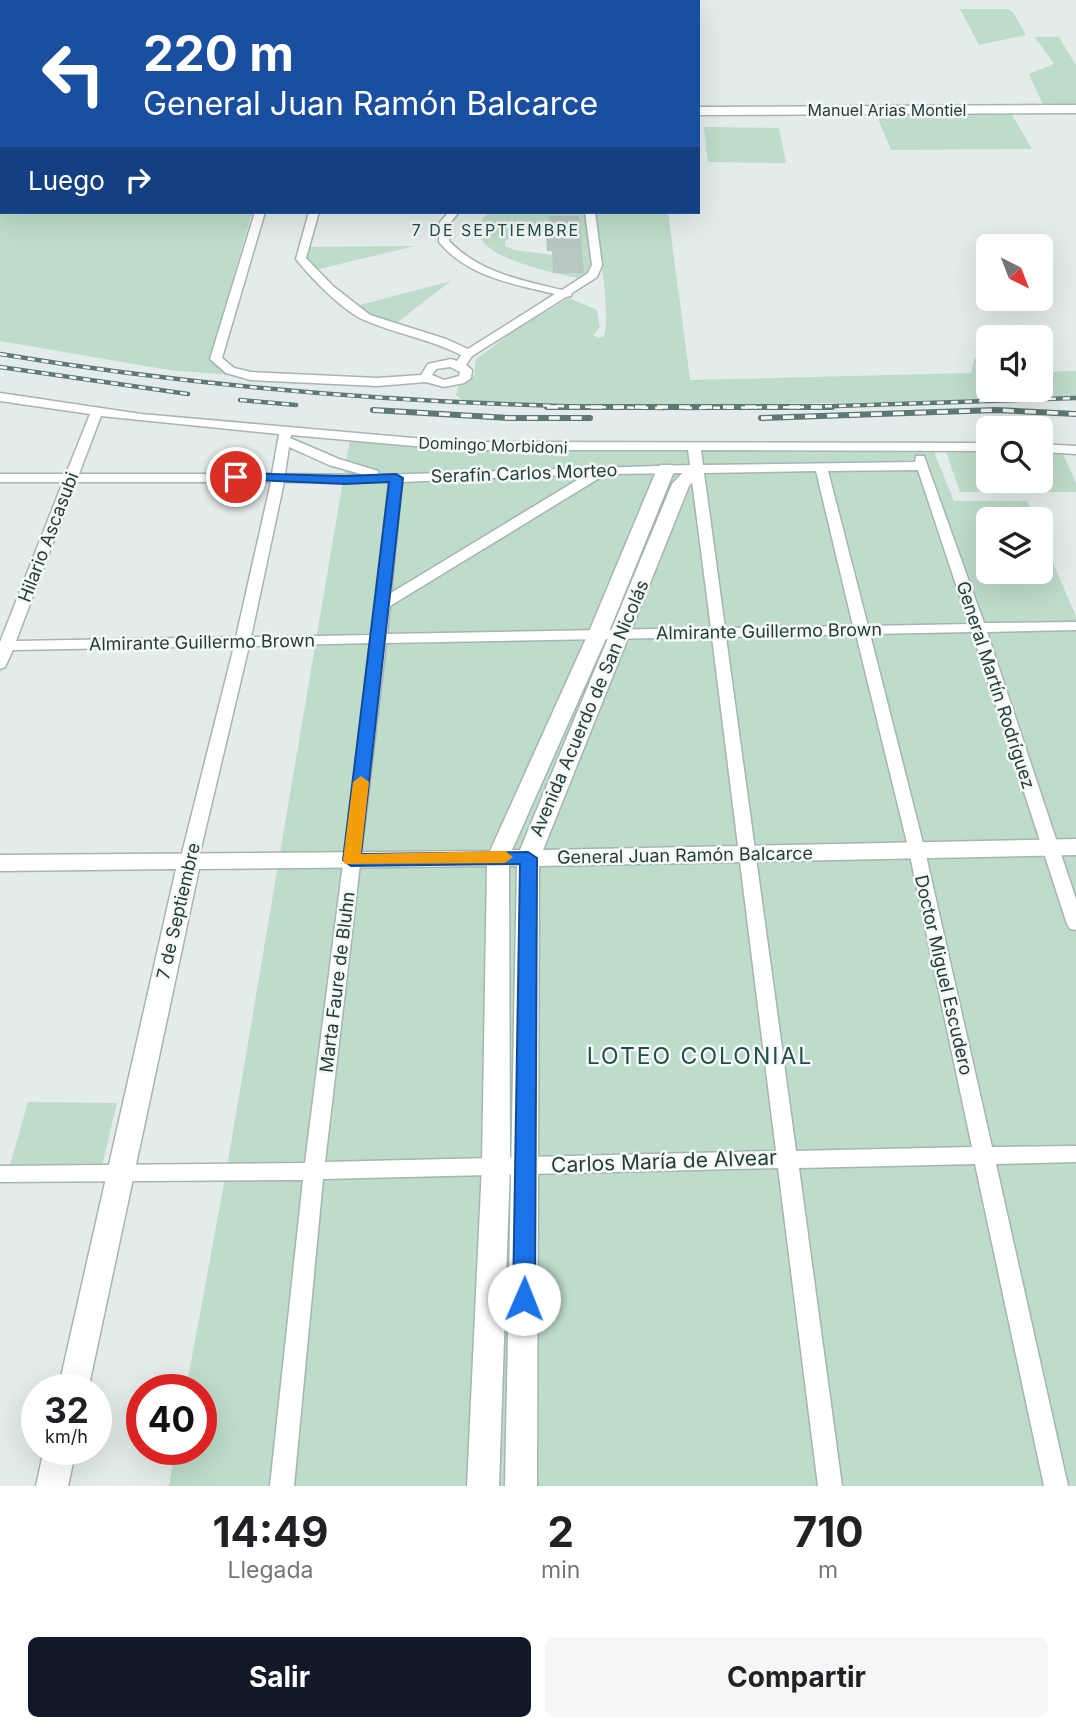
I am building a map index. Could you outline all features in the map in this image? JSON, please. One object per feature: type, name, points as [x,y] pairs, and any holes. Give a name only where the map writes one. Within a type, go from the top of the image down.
[{"type":"street","name":"Manuel Arias Montiel","points":[[700,111],[1076,109]]},
{"type":"street","points":[[259,214],[216,359],[221,366],[251,376],[377,382],[427,378],[443,383],[461,381],[468,373],[460,365],[436,365],[426,371],[427,378]]},
{"type":"street","points":[[313,214],[301,259],[329,288],[366,317],[442,341],[468,354]]},
{"type":"street","points":[[452,214],[445,222],[444,242],[459,257],[484,271],[567,293]]},
{"type":"street","points":[[460,365],[468,354],[584,282],[597,269],[590,214]]},
{"type":"street","name":"Domingo Morbidoni","points":[[0,397],[284,436],[459,446],[976,447]]},
{"type":"street","name":"Hilario Ascasubi","points":[[0,664],[3,646],[97,411]]},
{"type":"street","points":[[284,436],[334,462],[393,478]]},
{"type":"street","name":"7 de Septiembre","points":[[76,1374],[189,861],[242,643],[278,479],[284,436]]},
{"type":"street","points":[[694,446],[830,1486]]},
{"type":"street","name":"General Martín Rodríguez","points":[[915,447],[979,626],[1048,847],[1076,924]]},
{"type":"street","points":[[1053,449],[1076,450]]},
{"type":"street","name":"Doctor Miguel Escudero","points":[[821,467],[917,851],[1056,1486]]},
{"type":"street","name":"Serafín Carlos Morteo","points":[[0,478],[393,478],[697,468],[922,467]]},
{"type":"street","name":"Avenida Acuerdo de San Nicolás","points":[[521,1486],[528,858],[681,484],[697,468]]},
{"type":"street","name":"Avenida Acuerdo de San Nicolás","points":[[483,1486],[496,1165],[498,857],[598,634],[666,469]]},
{"type":"street","points":[[383,604],[604,470]]},
{"type":"street","name":"Marta Faure de Bluhn","points":[[282,1486],[314,1171],[383,604],[393,478]]},
{"type":"street","name":"Almirante Guillermo Brown","points":[[3,646],[1076,626]]},
{"type":"street","name":"General Juan Ramón Balcarce","points":[[0,863],[528,858],[1076,847]]},
{"type":"street","name":"Carlos María de Alvear","points":[[0,1174],[314,1171],[789,1158],[1076,1154]]},
{"type":"street","points":[[52,1486],[57,1465]]},
{"type":"green space","points":[[960,9],[1008,9],[1013,12],[1026,35],[979,45]]},
{"type":"green space","points":[[1035,37],[1059,37],[1076,65],[1076,106],[1043,105],[1029,74],[1054,64]]},
{"type":"green space","points":[[1011,113],[1032,149],[891,150],[876,114]]},
{"type":"green space","points":[[704,127],[779,128],[786,163],[708,162]]},
{"type":"green space","points":[[0,214],[251,214],[210,360],[230,375],[169,370],[0,341]]},
{"type":"green space","points":[[488,214],[586,214],[592,266],[583,279],[552,272],[510,259],[492,250],[481,239],[479,226]],"holes":[[[550,217],[578,217],[583,272],[555,272],[553,255],[514,250],[505,246],[505,241],[513,236],[551,232]]]},
{"type":"green space","points":[[595,214],[668,214],[690,380],[971,373],[976,359],[976,400],[696,406],[465,402],[456,395],[458,387],[474,376],[476,359],[517,329],[569,298],[597,310],[600,327],[593,335],[598,338],[604,336],[605,295]]},
{"type":"green space","points":[[415,246],[315,270],[305,258],[306,247]]},
{"type":"green space","points":[[451,281],[395,324],[368,316],[356,306]]},
{"type":"green space","points":[[1076,371],[1076,398],[1053,398],[1053,372]]},
{"type":"green space","points":[[350,439],[459,446],[932,447],[954,501],[1027,501],[1030,507],[976,507],[976,584],[1053,584],[1053,562],[1076,617],[1076,1486],[169,1486],[172,1465],[217,1465],[217,1374],[189,1374],[226,1173]]},
{"type":"green space","points":[[946,452],[976,452],[976,492],[960,492]]},
{"type":"green space","points":[[1053,452],[1062,452],[1076,483],[1076,492],[1053,492]]},
{"type":"green space","points":[[28,1102],[117,1103],[102,1166],[10,1165]]},
{"type":"building","points":[[550,217],[578,217],[583,272],[554,272],[553,250],[548,250],[547,237],[551,237]]},
{"type":"railway","points":[[0,354],[248,387],[414,400],[581,407]]},
{"type":"railway","points":[[0,367],[188,394]]},
{"type":"railway","points":[[806,407],[1076,398]]},
{"type":"railway","points":[[240,400],[296,405]]},
{"type":"railway","points":[[547,407],[581,407]]},
{"type":"railway","points":[[581,407],[806,407]]},
{"type":"railway","points":[[581,407],[664,408]]},
{"type":"railway","points":[[685,408],[806,407]]},
{"type":"railway","points":[[806,407],[832,407]]},
{"type":"railway","points":[[373,410],[509,418],[590,418]]},
{"type":"railway","points":[[761,418],[996,410],[1076,414]]},
{"type":"slow traffic","points":[[361,782],[351,860],[505,857]]},
{"type":"district","name":"7 DE SEPTIEMBRE","points":[[496,230]]},
{"type":"district","name":"LOTEO COLONIAL","points":[[700,1056]]},
{"type":"route","points":[[236,477],[345,480],[396,478],[351,860],[528,858],[524,1299]]}]
